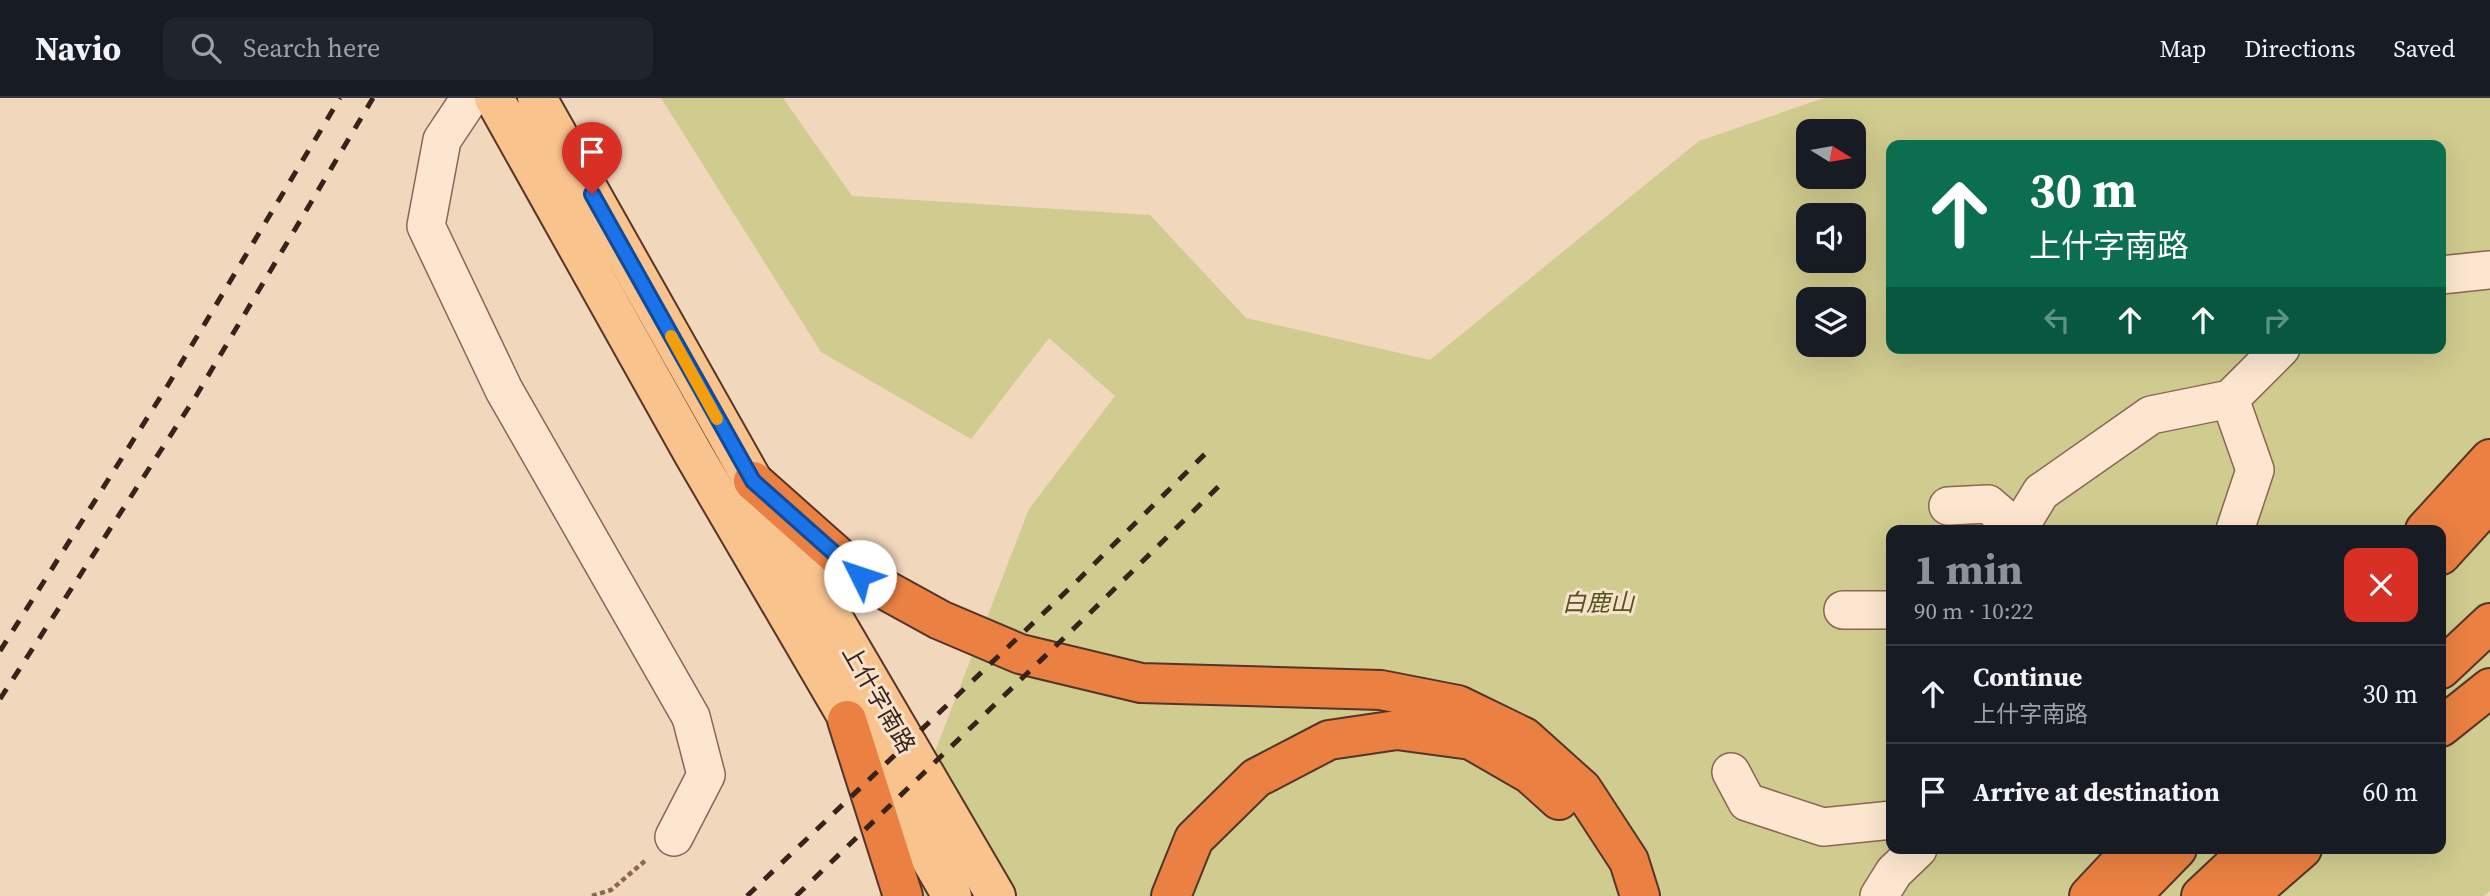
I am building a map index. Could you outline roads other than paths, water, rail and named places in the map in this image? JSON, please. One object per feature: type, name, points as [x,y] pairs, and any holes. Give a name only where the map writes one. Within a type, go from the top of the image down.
[{"type":"highway","points":[[2430,525],[2490,459]]},
{"type":"highway","points":[[753,481],[860,576],[940,620],[1020,654],[1141,682],[1381,691],[1458,705],[1469,710],[1524,737],[1582,789],[1629,861],[1640,896]]},
{"type":"highway","points":[[2446,549],[2490,501]]},
{"type":"highway","points":[[2446,664],[2490,623]]},
{"type":"highway","points":[[2446,722],[2490,688]]},
{"type":"highway","points":[[847,720],[903,896]]},
{"type":"highway","points":[[1171,896],[1194,839],[1256,778],[1329,740],[1397,730],[1471,740],[1530,774],[1587,825],[1620,896]]},
{"type":"highway","points":[[2090,896],[2128,854]]},
{"type":"highway","points":[[2131,896],[2172,854]]},
{"type":"highway","points":[[2201,896],[2246,854]]},
{"type":"highway","points":[[2248,896],[2296,854]]},
{"type":"main road","name":"上什字南路","points":[[494,98],[694,454],[951,896]]},
{"type":"main road","name":"上什字南路","points":[[537,98],[753,481],[996,896]]},
{"type":"street","points":[[470,98],[442,139],[426,226],[504,390],[691,717],[706,775],[674,837]]},
{"type":"street","points":[[2446,275],[2490,271]]},
{"type":"street","points":[[2020,525],[2041,492],[2151,415],[2230,399],[2275,354]]},
{"type":"street","points":[[2230,399],[2255,470],[2237,525]]},
{"type":"street","points":[[1948,506],[1988,503],[2012,525]]},
{"type":"street","points":[[1843,610],[1886,610]]},
{"type":"street","points":[[1731,772],[1747,803],[1823,827],[1886,821]]},
{"type":"street","points":[[1879,896],[1894,872],[1913,854]]},
{"type":"railway","points":[[0,651],[168,385],[340,98]]},
{"type":"railway","points":[[0,699],[196,396],[373,98]]},
{"type":"railway","points":[[747,896],[1072,586],[1208,451]]},
{"type":"railway","points":[[796,896],[1221,484]]},
{"type":"park label","name":"白鹿山","points":[[1598,602]]}]
